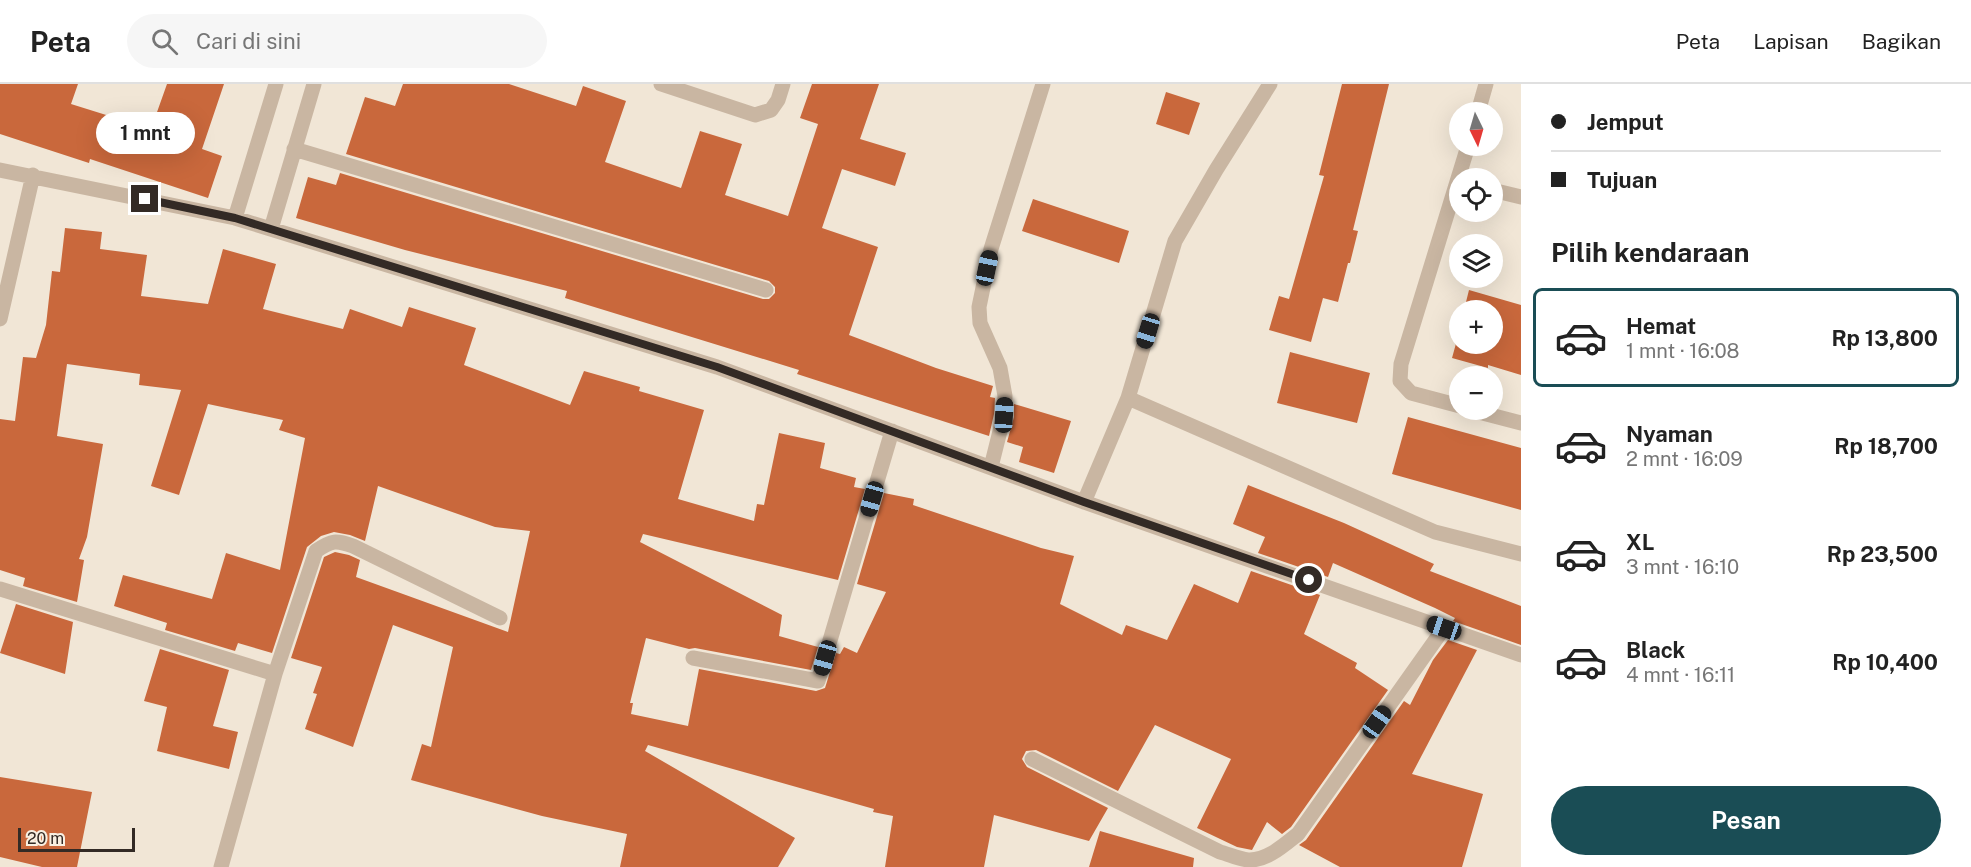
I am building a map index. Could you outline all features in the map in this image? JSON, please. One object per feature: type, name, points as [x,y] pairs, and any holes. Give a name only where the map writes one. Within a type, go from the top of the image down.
[{"type":"street","points":[[235,218],[276,84]]},
{"type":"street","points":[[271,229],[314,84]]},
{"type":"street","points":[[661,84],[755,115],[771,110],[778,100],[783,84]]},
{"type":"street","points":[[991,467],[1004,415],[1005,396],[1000,368],[980,323],[979,307],[991,249],[1043,84]]},
{"type":"street","points":[[1084,502],[1128,398],[1175,242],[1216,170],[1270,84]]},
{"type":"street","points":[[1481,102],[1486,84]]},
{"type":"street","points":[[294,149],[766,290]]},
{"type":"street","points":[[0,170],[235,218],[717,367],[1084,502],[1521,655]]},
{"type":"street","points":[[0,319],[33,175]]},
{"type":"street","points":[[1503,193],[1521,197]]},
{"type":"street","points":[[1449,213],[1401,364],[1400,381],[1411,393],[1449,403]]},
{"type":"street","points":[[1128,398],[1435,532],[1521,554]]},
{"type":"street","points":[[1503,418],[1521,423]]},
{"type":"street","points":[[693,658],[818,681],[892,431]]},
{"type":"street","points":[[221,867],[275,674],[316,551],[329,542],[341,542],[353,546],[500,618]]},
{"type":"street","points":[[0,589],[275,674]]},
{"type":"street","points":[[1032,759],[1220,852],[1248,860],[1262,857],[1276,851],[1298,834],[1444,628]]},
{"type":"building","points":[[0,84],[78,84],[71,104],[151,129],[167,84],[224,84],[202,149],[222,156],[208,198],[90,159],[89,163],[0,134]]},
{"type":"building","points":[[403,84],[509,84],[576,106],[583,86],[626,101],[605,162],[681,188],[700,131],[742,144],[725,195],[788,216],[818,124],[800,118],[812,84],[879,84],[860,139],[906,153],[895,186],[842,169],[822,228],[878,247],[849,335],[936,368],[993,386],[990,397],[995,398],[994,414],[989,436],[797,374],[799,370],[565,298],[567,291],[405,250],[296,218],[308,177],[336,185],[340,173],[763,299],[769,299],[775,293],[775,287],[769,281],[346,154],[365,97],[395,106]]},
{"type":"building","points":[[1342,84],[1389,84],[1353,230],[1358,231],[1350,263],[1348,263],[1338,302],[1323,298],[1311,342],[1269,330],[1279,296],[1289,299],[1324,176],[1319,175]]},
{"type":"building","points":[[1166,92],[1200,103],[1189,135],[1156,124]]},
{"type":"building","points":[[1033,199],[1129,231],[1119,263],[1022,231]]},
{"type":"building","points":[[65,228],[102,232],[100,249],[147,255],[141,296],[208,304],[223,249],[276,264],[263,309],[343,329],[350,309],[402,327],[409,307],[476,328],[464,365],[570,405],[584,371],[640,387],[639,391],[704,410],[678,499],[754,521],[757,504],[764,505],[779,433],[825,443],[820,468],[856,478],[854,487],[865,489],[838,580],[643,534],[640,542],[782,615],[779,636],[818,647],[811,670],[695,648],[689,649],[646,638],[630,703],[633,703],[631,714],[688,726],[699,669],[816,691],[825,688],[836,653],[840,654],[844,647],[857,653],[886,592],[857,584],[884,493],[914,499],[913,505],[1041,548],[1074,556],[1060,604],[1122,635],[1126,625],[1167,640],[1194,584],[1238,603],[1251,571],[1320,595],[1304,634],[1357,663],[1355,668],[1388,690],[1291,827],[1282,834],[1267,822],[1252,850],[1237,847],[1197,828],[1231,759],[1155,725],[1118,791],[1036,750],[1026,751],[1022,759],[1027,767],[1108,808],[1089,841],[994,815],[984,867],[885,867],[893,816],[648,745],[645,751],[795,838],[778,867],[620,867],[627,834],[542,816],[411,780],[422,744],[431,747],[453,647],[393,625],[353,747],[305,729],[317,694],[313,693],[322,667],[291,658],[324,557],[335,552],[349,555],[360,560],[356,577],[508,632],[530,531],[495,527],[378,486],[365,541],[334,532],[321,536],[307,547],[272,653],[238,643],[235,651],[165,630],[167,623],[114,606],[123,575],[212,599],[226,553],[280,570],[305,438],[279,430],[283,420],[208,404],[179,495],[151,486],[181,390],[139,385],[140,374],[67,364],[57,436],[103,444],[87,537],[79,559],[84,560],[77,602],[23,586],[25,578],[0,570],[0,419],[15,421],[23,357],[36,358],[46,325],[52,271],[60,272]]},
{"type":"building","points":[[1469,290],[1521,305],[1521,375],[1503,370],[1503,366],[1481,366],[1452,358],[1453,354],[1503,354],[1503,300],[1466,300]]},
{"type":"building","points":[[1290,352],[1370,373],[1357,423],[1277,403]]},
{"type":"building","points":[[1014,404],[1071,421],[1054,473],[1019,462],[1023,447],[1007,442],[1014,417]]},
{"type":"building","points":[[1408,417],[1521,448],[1521,510],[1392,474]]},
{"type":"building","points":[[1248,485],[1344,523],[1434,564],[1430,571],[1521,606],[1521,645],[1453,621],[1455,618],[1435,608],[1333,563],[1328,577],[1258,553],[1265,537],[1233,524]]},
{"type":"building","points":[[16,604],[73,622],[65,674],[0,653]]},
{"type":"building","points":[[1448,640],[1477,650],[1412,774],[1483,794],[1462,867],[1340,867],[1299,845],[1306,840],[1404,701],[1410,705],[1433,660]]},
{"type":"building","points":[[160,649],[229,670],[213,726],[238,732],[229,769],[157,751],[167,707],[144,701]]},
{"type":"building","points":[[0,777],[92,792],[77,867],[42,867],[0,857]]},
{"type":"building","points":[[1100,831],[1194,858],[1193,867],[1089,867]]},
{"type":"route","points":[[145,199],[235,218],[717,367],[1084,502],[1309,580]]}]
